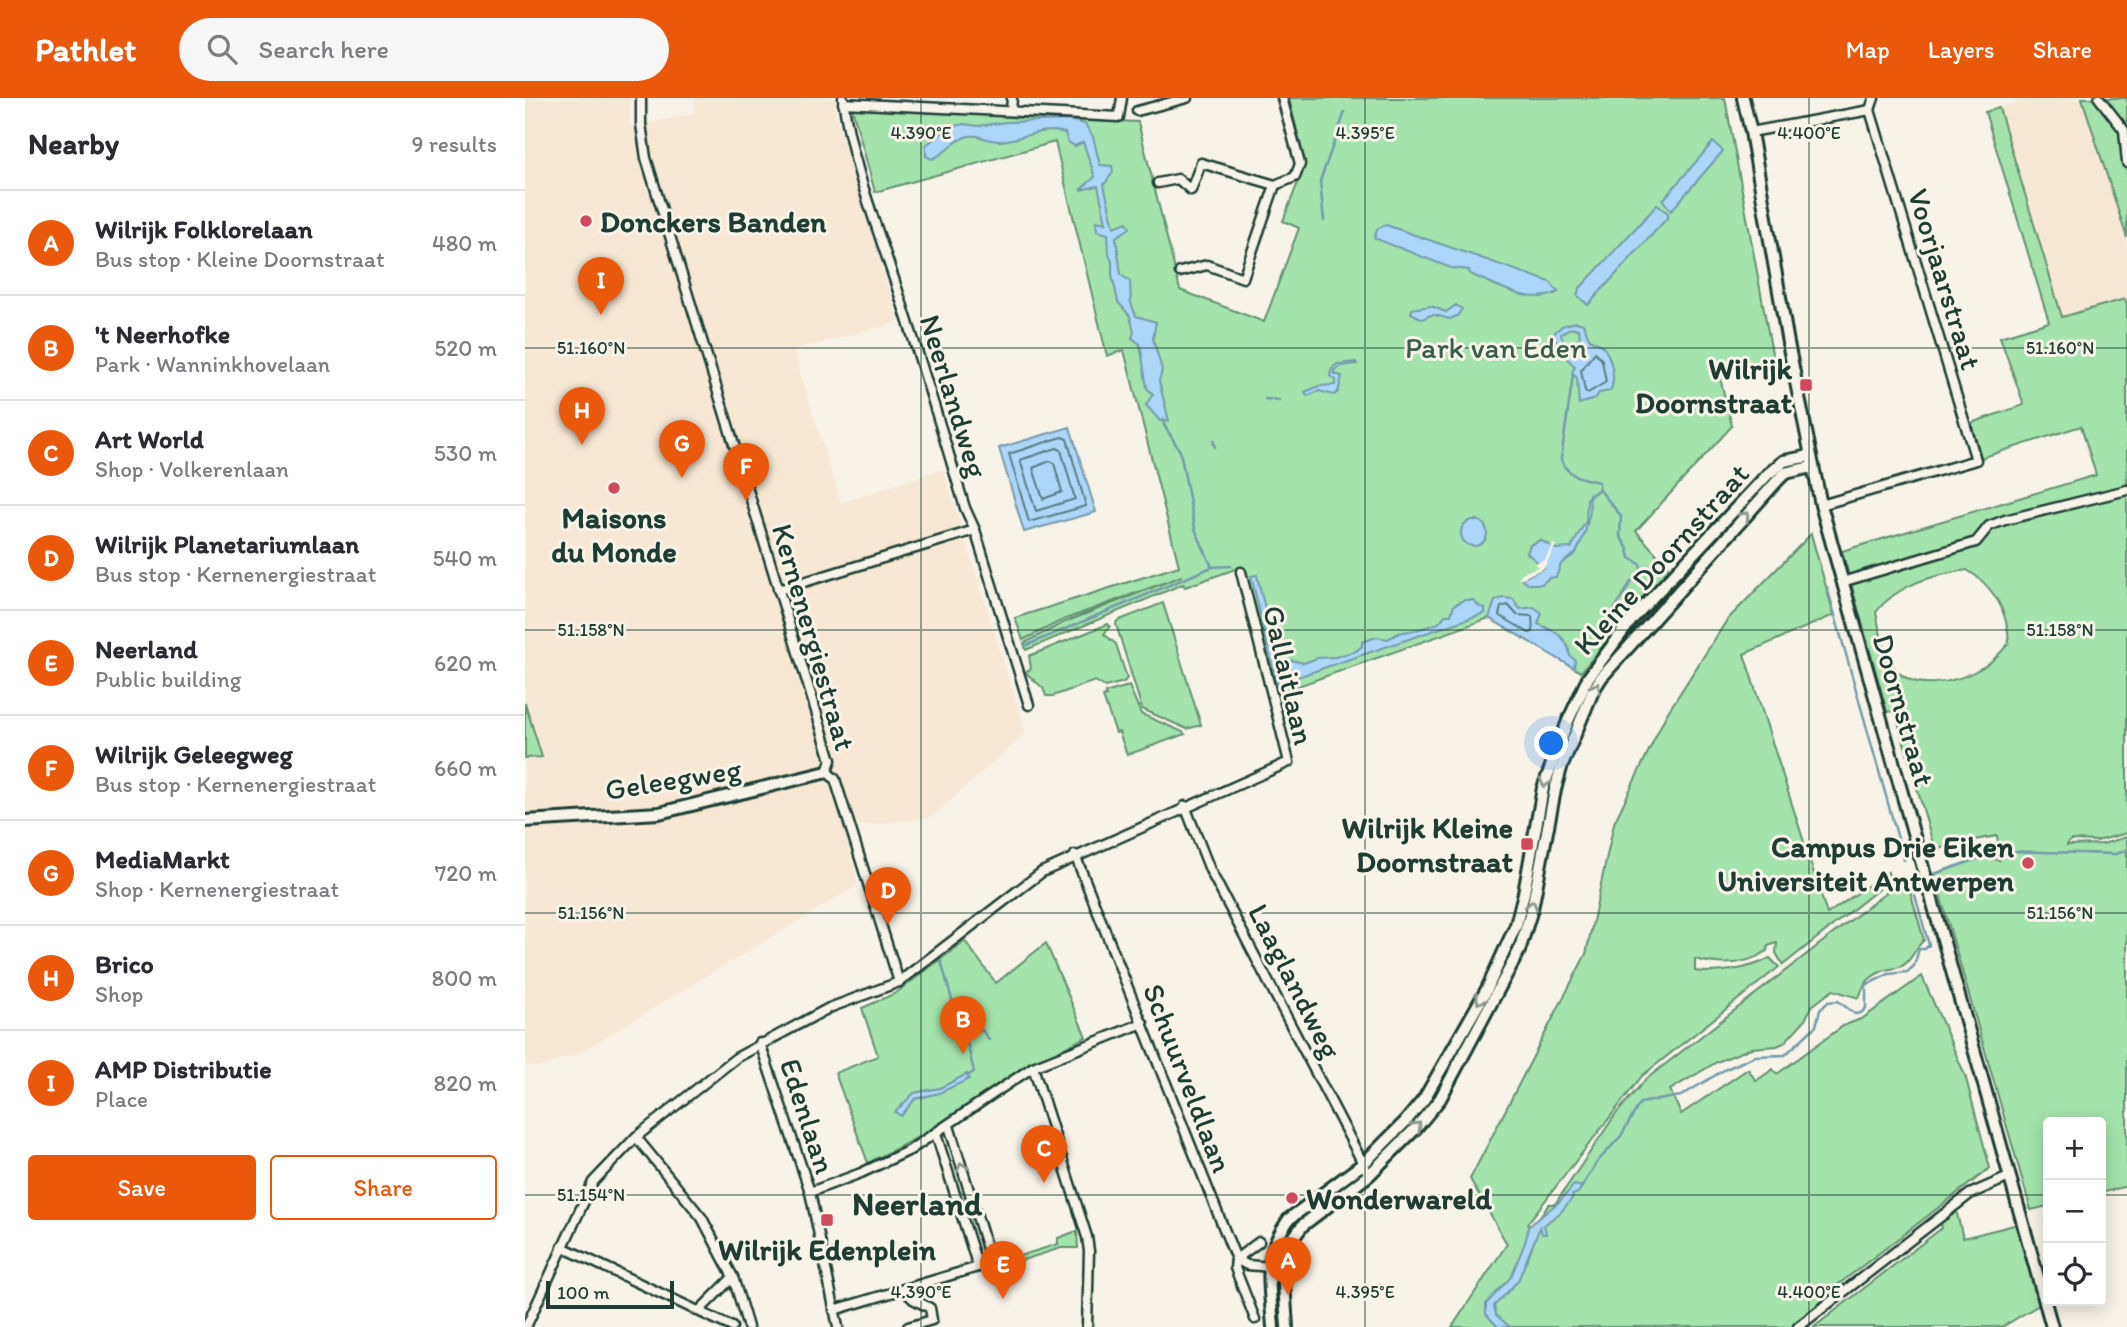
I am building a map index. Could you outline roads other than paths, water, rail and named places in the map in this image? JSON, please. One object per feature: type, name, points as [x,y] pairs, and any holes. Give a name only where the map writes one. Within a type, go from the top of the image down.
[{"type":"street","name":"Kernenergiestraat","points":[[641,98],[641,124],[646,158],[831,760],[827,772],[835,779],[899,982]]},
{"type":"street","points":[[929,108],[930,98]]},
{"type":"street","points":[[1011,111],[1012,98]]},
{"type":"street","points":[[843,101],[910,102],[929,108],[1119,117],[1122,98]]},
{"type":"street","points":[[1137,111],[1187,98]]},
{"type":"street","points":[[1158,183],[1178,178],[1191,190],[1201,163],[1275,186],[1296,177],[1300,164],[1282,98]]},
{"type":"street","name":"Doornstraat","points":[[1743,98],[1821,505],[2052,1327]]},
{"type":"street","points":[[1751,131],[1870,110],[1874,98]]},
{"type":"street","points":[[2099,98],[2125,130],[2127,163]]},
{"type":"street","name":"Neerlandweg","points":[[843,101],[851,144],[871,210],[1029,705]]},
{"type":"street","name":"Voorjaarstraat","points":[[1821,505],[1976,460],[1870,110]]},
{"type":"street","points":[[1180,272],[1207,265],[1243,278],[1275,186]]},
{"type":"street","name":"Kleine Doornstraat","points":[[1287,1327],[1283,1268],[1294,1237],[1303,1225],[1369,1175],[1395,1141],[1424,1099],[1504,955],[1516,925],[1524,893],[1543,788],[1567,721],[1588,678],[1633,618],[1768,474],[1784,461],[1811,461]]},
{"type":"street","points":[[1842,582],[1976,542],[1989,526],[2005,520],[2127,489]]},
{"type":"street","points":[[778,590],[975,530]]},
{"type":"street","name":"Gallaitlaan","points":[[1185,806],[1289,762],[1241,572]]},
{"type":"street","name":"Geleegweg","points":[[525,821],[659,813],[827,772]]},
{"type":"street","points":[[526,1327],[593,1182],[636,1138],[736,1058],[829,1008],[899,982],[1031,879],[1075,855],[1185,806]]},
{"type":"street","name":"Laaglandweg","points":[[1185,806],[1210,870],[1369,1175]]},
{"type":"street","name":"Schuurveldlaan","points":[[1075,855],[1236,1259],[1235,1268],[1255,1319]]},
{"type":"street","points":[[810,1192],[910,1150],[1033,1067],[1143,1023]]},
{"type":"street","name":"Edenlaan","points":[[760,1043],[810,1192],[838,1327]]},
{"type":"street","points":[[1033,1067],[1086,1229],[1090,1251],[1087,1327]]},
{"type":"street","points":[[834,1310],[978,1266],[989,1255],[949,1126]]},
{"type":"street","points":[[936,1134],[978,1266]]},
{"type":"street","points":[[636,1138],[702,1218],[733,1277],[748,1327]]},
{"type":"street","name":"Kleine Doornstraat","points":[[1273,1327],[1268,1267],[1272,1250],[1289,1219],[1395,1141]]},
{"type":"street","points":[[1798,1327],[1970,1194],[2010,1177]]},
{"type":"street","points":[[1259,1242],[1236,1259],[1248,1265],[1283,1268]]},
{"type":"street","points":[[562,1247],[732,1327]]},
{"type":"street","points":[[699,1311],[733,1277]]},
{"type":"street","points":[[903,1289],[913,1299],[930,1308],[932,1320],[908,1327]]},
{"type":"water","points":[[1069,120],[1085,124],[1093,137],[1100,165],[1112,166],[1113,172],[1104,185],[1114,227],[1127,222],[1130,228],[1116,237],[1121,275],[1130,281],[1131,303],[1136,316],[1156,322],[1153,339],[1162,370],[1159,381],[1169,421],[1160,421],[1146,405],[1153,394],[1147,388],[1140,344],[1132,338],[1134,332],[1130,316],[1118,302],[1108,234],[1097,231],[1096,221],[1106,223],[1098,186],[1080,190],[1095,177],[1083,142],[1075,146],[1068,142],[1065,133],[1057,131],[1000,141],[968,136],[932,159],[926,156],[926,145],[951,127],[964,124],[978,126]]},
{"type":"water","points":[[1713,142],[1723,151],[1671,211],[1663,200]]},
{"type":"water","points":[[1657,205],[1668,213],[1668,217],[1588,305],[1577,295],[1580,288]]},
{"type":"water","points":[[1386,225],[1550,282],[1558,292],[1547,296],[1525,296],[1470,274],[1469,270],[1451,268],[1374,238],[1378,228]]},
{"type":"water","points":[[1456,305],[1462,309],[1457,316],[1450,319],[1433,315],[1423,319],[1411,313],[1412,309],[1431,306],[1446,312]]},
{"type":"water","points":[[1576,322],[1583,324],[1590,339],[1604,348],[1613,373],[1610,391],[1599,393],[1595,399],[1579,404],[1577,378],[1572,373],[1575,366],[1554,338],[1555,332],[1562,326]],"holes":[[[1568,329],[1579,330],[1577,343],[1565,346],[1561,334]]]},
{"type":"water","points":[[1338,364],[1357,364],[1341,366],[1334,370],[1334,374],[1342,376],[1338,392],[1334,395],[1319,391],[1307,396],[1305,392],[1319,386],[1335,385],[1336,380],[1330,376],[1332,368]]},
{"type":"water","points":[[1070,427],[1096,512],[1024,532],[999,448]]},
{"type":"water","points":[[1589,495],[1590,511],[1585,533],[1576,553],[1561,564],[1556,577],[1549,578],[1542,584],[1528,584],[1521,579],[1544,568],[1527,553],[1530,545],[1540,540],[1556,549],[1571,548],[1586,521]]},
{"type":"water","points":[[1474,520],[1484,523],[1487,533],[1484,543],[1474,546],[1464,543],[1461,533],[1464,523]]},
{"type":"water","points":[[1257,575],[1273,643],[1279,654],[1286,659],[1304,663],[1356,651],[1362,646],[1362,642],[1376,637],[1388,639],[1399,633],[1439,623],[1445,615],[1451,615],[1454,605],[1464,600],[1473,600],[1485,608],[1485,613],[1277,684],[1251,576]]},
{"type":"water","points":[[1502,598],[1513,599],[1520,609],[1534,607],[1542,613],[1538,624],[1563,639],[1570,656],[1575,660],[1574,668],[1489,618],[1495,601]]},
{"type":"water","points":[[967,1074],[969,1079],[939,1093],[915,1099],[901,1116],[895,1112],[914,1093],[940,1088]]},
{"type":"water","points":[[1574,1185],[1582,1187],[1578,1193],[1572,1195],[1561,1212],[1544,1225],[1546,1234],[1542,1234],[1540,1227],[1518,1281],[1494,1306],[1496,1315],[1510,1327],[1498,1327],[1486,1314],[1486,1304],[1511,1277],[1526,1240],[1528,1227],[1560,1201]]},
{"type":"waterway","points":[[1324,221],[1320,181],[1345,112]]},
{"type":"waterway","points":[[1573,375],[1561,459],[1571,473],[1599,482],[1599,489],[1590,496]]},
{"type":"waterway","points":[[1265,399],[1279,400]]},
{"type":"waterway","points":[[1163,419],[1180,451],[1195,529],[1212,567]]},
{"type":"waterway","points":[[1213,440],[1215,447]]},
{"type":"waterway","points":[[1599,489],[1621,516],[1620,536],[1630,558],[1640,564],[1642,573],[1631,582],[1607,622]]},
{"type":"waterway","points":[[1025,646],[1212,567],[1231,566]]},
{"type":"waterway","points":[[1827,587],[1904,860]]},
{"type":"waterway","points":[[1934,874],[2001,851],[2116,854],[2127,850]]},
{"type":"waterway","points":[[1581,1188],[1598,1161],[1621,1136],[1640,1103],[1681,1096],[1724,1070],[1755,1056],[1785,1055],[1816,1026],[1820,1010],[1828,1002],[1838,1001],[1855,1014],[1861,1013],[1866,1008],[1866,985],[1889,974],[1907,972],[1914,966],[1919,949],[1925,949],[1929,945],[1911,881],[1916,880]]},
{"type":"waterway","points":[[941,961],[974,1072],[967,1076]]},
{"type":"waterway","points":[[979,1032],[982,1030],[989,1040]]},
{"type":"place","name":"Donckers Banden","points":[[586,221]]},
{"type":"place","name":"AMP Distributie","points":[[601,315]]},
{"type":"place","name":"Wilrijk Doornstraat","points":[[1806,385]]},
{"type":"place","name":"Brico","points":[[582,445]]},
{"type":"place","name":"MediaMarkt","points":[[682,478]]},
{"type":"place","name":"Maisons du Monde","points":[[614,488]]},
{"type":"place","name":"Wilrijk Geleegweg","points":[[746,501]]},
{"type":"place","name":"Wilrijk Kleine Doornstraat","points":[[1527,844]]},
{"type":"place","name":"Campus Drie Eiken Universiteit Antwerpen","points":[[2028,863]]},
{"type":"place","name":"Wilrijk Planetariumlaan","points":[[888,925]]},
{"type":"place","name":"'t Neerhofke","points":[[963,1054]]},
{"type":"place","name":"Art World","points":[[1044,1183]]},
{"type":"place","name":"Wonderwareld","points":[[1292,1198]]},
{"type":"place","name":"Wilrijk Edenplein","points":[[827,1220]]},
{"type":"place","name":"Wilrijk Folklorelaan","points":[[1288,1295]]},
{"type":"place","name":"Neerland","points":[[1003,1299]]},
{"type":"district","name":"Neerland","points":[[917,1203]]},
{"type":"park label","name":"Park van Eden","points":[[1496,347]]}]
